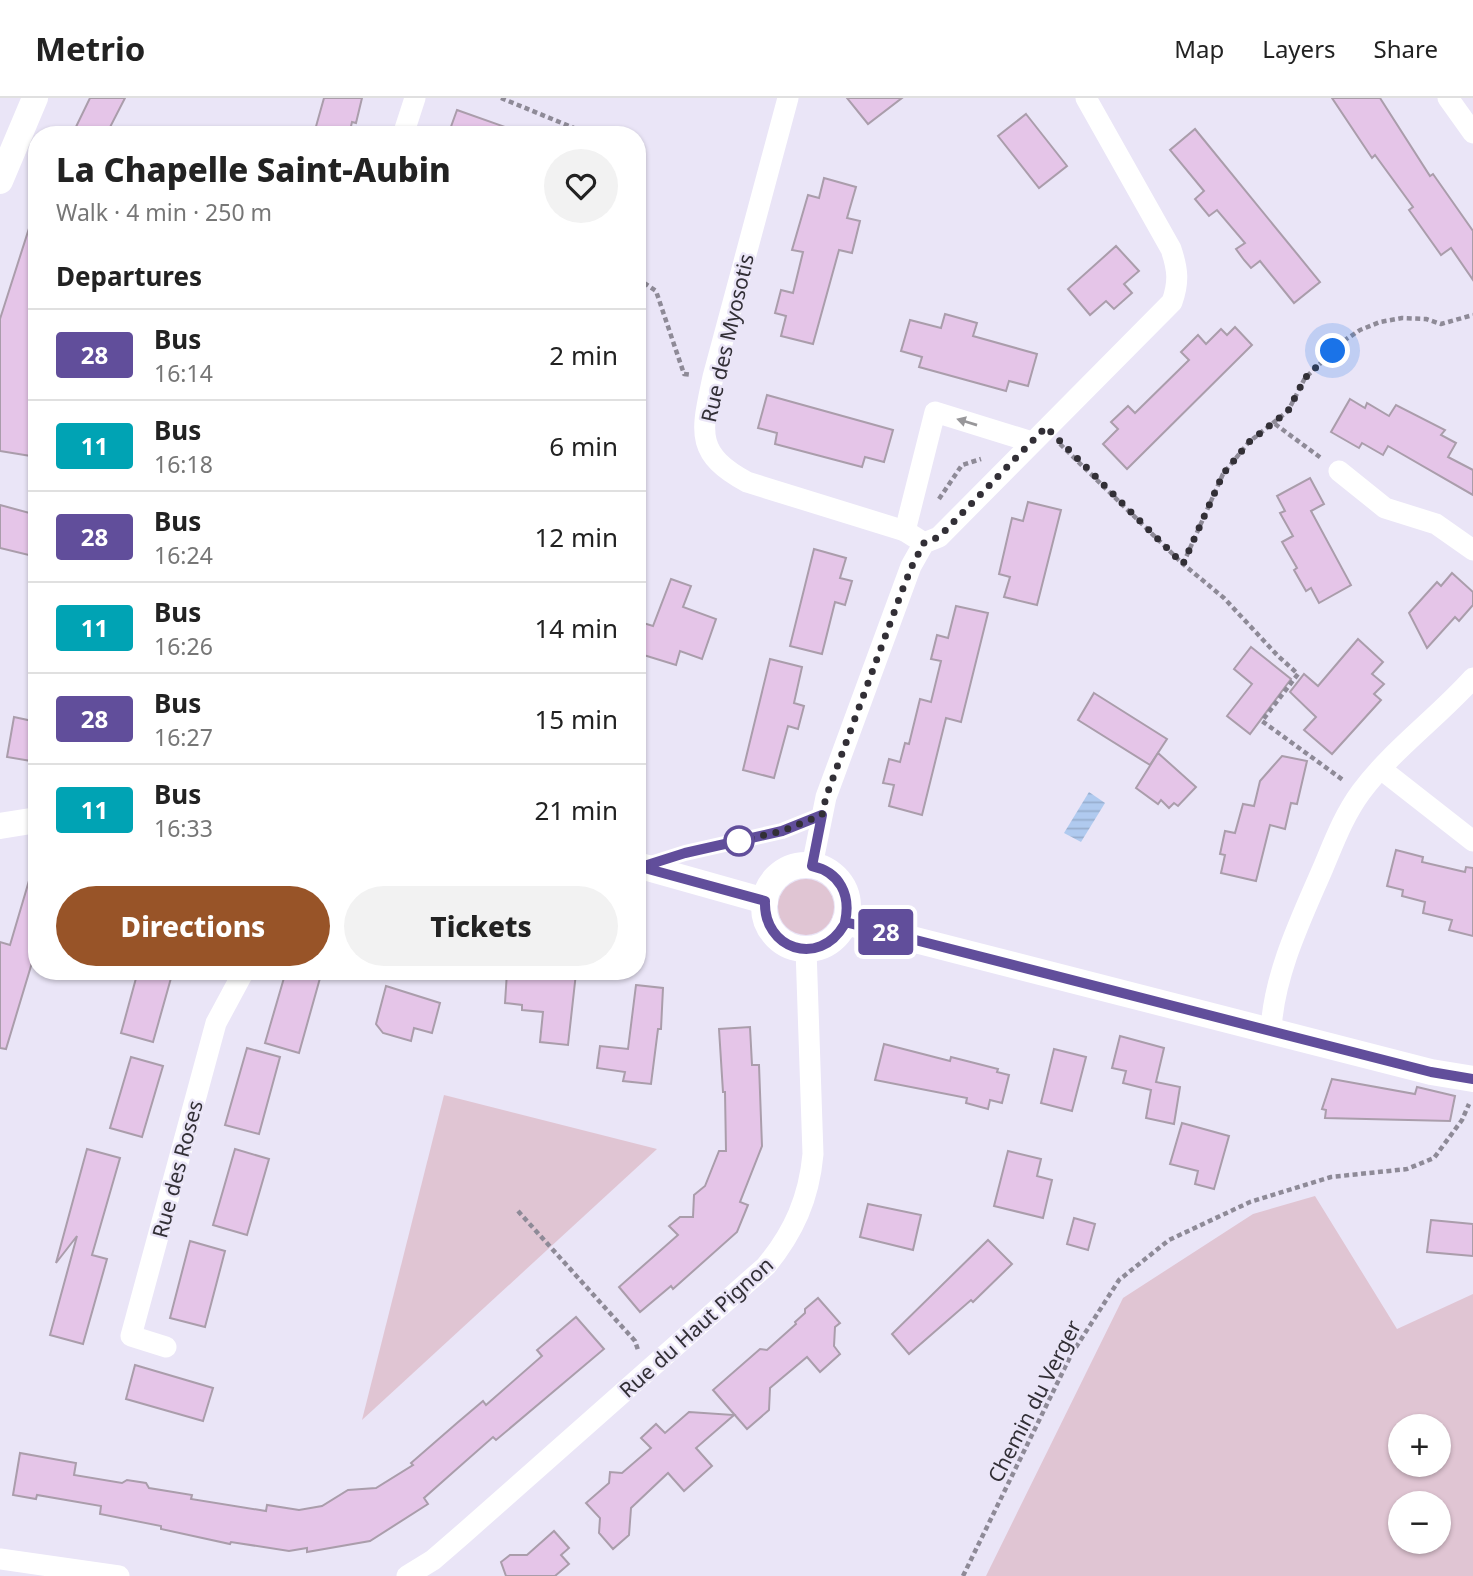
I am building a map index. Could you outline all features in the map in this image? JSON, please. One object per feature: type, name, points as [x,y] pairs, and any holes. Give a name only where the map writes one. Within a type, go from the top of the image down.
[{"type":"street","points":[[0,181],[35,98]]},
{"type":"street","points":[[406,126],[415,98]]},
{"type":"street","name":"Rue des Myosotis","points":[[788,98],[713,377],[706,410],[706,446],[716,462],[747,482],[905,531],[924,543]]},
{"type":"street","points":[[812,866],[826,797],[907,578],[924,543],[939,537],[1172,302],[1178,285],[1178,269],[1171,249],[1086,98]]},
{"type":"street","points":[[1448,98],[1473,134]]},
{"type":"street","points":[[905,531],[935,412],[1039,435]]},
{"type":"street","points":[[1339,471],[1385,508],[1436,524],[1473,550]]},
{"type":"street","points":[[1271,1030],[1273,1006],[1296,931],[1346,816],[1360,793],[1381,769],[1473,678]]},
{"type":"street","points":[[1381,769],[1473,841]]},
{"type":"street","points":[[0,826],[28,822]]},
{"type":"street","points":[[812,866],[829,873],[842,886],[848,903],[845,922],[832,940],[806,949],[790,946],[774,934],[766,920],[765,901],[770,886],[780,874],[794,867],[812,866]]},
{"type":"street","points":[[646,868],[765,901]]},
{"type":"street","points":[[845,922],[1431,1072],[1473,1079]]},
{"type":"street","name":"Rue du Haut Pignon","points":[[407,1576],[433,1560],[646,1374],[766,1266],[783,1245],[802,1207],[810,1183],[813,1154],[806,949]]},
{"type":"street","name":"Rue des Roses","points":[[166,1347],[131,1336],[216,1023],[239,980]]},
{"type":"street","points":[[0,1559],[119,1576]]},
{"type":"lane","points":[[646,864],[782,831],[822,815]]},
{"type":"path","points":[[500,98],[569,126]]},
{"type":"path","points":[[646,284],[656,291],[684,374],[713,377]]},
{"type":"path","points":[[1183,564],[1223,474],[1249,442],[1288,411],[1305,378],[1345,340],[1380,322],[1402,318],[1426,319],[1441,324],[1473,315]]},
{"type":"path","points":[[1275,424],[1339,471]]},
{"type":"path","points":[[1039,435],[1224,598],[1298,674],[1262,721],[1360,793]]},
{"type":"path","name":"Chemin du Verger","points":[[963,1576],[1071,1356],[1119,1280],[1169,1240],[1250,1202],[1331,1177],[1407,1169],[1434,1158],[1462,1120],[1473,1094]]},
{"type":"path","points":[[517,1211],[635,1341],[646,1374]]},
{"type":"shaded area","points":[[806,879],[817,881],[826,887],[832,896],[832,918],[826,927],[817,933],[806,935],[795,933],[786,927],[780,918],[778,907],[780,896],[786,887],[795,881]]},
{"type":"shaded area","points":[[444,1095],[657,1149],[362,1420]]},
{"type":"shaded area","points":[[1315,1196],[1397,1329],[1473,1294],[1473,1576],[986,1576],[1123,1298],[1253,1214]]},
{"type":"water","points":[[1089,792],[1105,803],[1081,842],[1064,833]]},
{"type":"building","points":[[90,98],[125,98],[111,126],[76,126]]},
{"type":"building","points":[[324,98],[362,98],[356,123],[352,122],[351,126],[316,126]]},
{"type":"building","points":[[847,98],[902,98],[868,124]]},
{"type":"building","points":[[1332,98],[1380,98],[1430,176],[1433,174],[1473,231],[1473,280],[1451,248],[1441,255],[1409,210],[1413,207],[1375,155],[1372,158]]},
{"type":"building","points":[[457,110],[502,126],[451,126]]},
{"type":"building","points":[[1026,114],[1067,166],[1039,188],[998,136]]},
{"type":"building","points":[[1195,129],[1320,282],[1294,303],[1260,261],[1251,268],[1244,260],[1236,249],[1245,243],[1217,210],[1209,216],[1195,199],[1204,191],[1170,150]]},
{"type":"building","points":[[824,178],[856,187],[847,218],[860,221],[852,253],[839,250],[813,344],[781,336],[786,316],[775,313],[781,290],[793,293],[803,252],[792,250],[808,195],[819,198]]},
{"type":"building","points":[[28,232],[28,456],[0,451],[0,319]]},
{"type":"building","points":[[1116,246],[1139,271],[1124,284],[1132,293],[1114,309],[1106,301],[1090,315],[1068,289]]},
{"type":"building","points":[[945,314],[977,323],[973,336],[1037,354],[1028,386],[1009,381],[1006,391],[919,367],[922,357],[901,351],[910,320],[941,328]]},
{"type":"building","points":[[1235,327],[1252,345],[1127,469],[1103,444],[1118,429],[1111,422],[1128,406],[1135,413],[1189,360],[1181,352],[1198,335],[1206,344],[1221,329],[1227,335]]},
{"type":"building","points":[[767,395],[893,430],[884,462],[865,457],[862,467],[775,444],[777,433],[758,428]]},
{"type":"building","points":[[1350,399],[1365,408],[1367,403],[1389,416],[1396,405],[1445,430],[1441,435],[1456,443],[1448,457],[1473,470],[1473,495],[1388,446],[1383,455],[1362,443],[1359,448],[1331,432]]},
{"type":"building","points":[[1310,478],[1324,504],[1311,511],[1351,585],[1319,603],[1311,588],[1306,591],[1282,542],[1293,536],[1280,513],[1285,511],[1277,496]]},
{"type":"building","points":[[1028,502],[1061,510],[1037,605],[1004,597],[1010,577],[999,574],[1012,518],[1023,521]]},
{"type":"building","points":[[0,505],[28,513],[28,555],[0,548]]},
{"type":"building","points":[[814,549],[846,558],[840,578],[852,581],[845,605],[835,602],[822,654],[790,646]]},
{"type":"building","points":[[1452,573],[1473,592],[1473,605],[1459,621],[1455,617],[1427,648],[1409,613],[1437,582],[1441,586]]},
{"type":"building","points":[[671,579],[691,586],[683,607],[716,619],[702,659],[680,651],[676,665],[646,656],[646,624],[653,626]]},
{"type":"building","points":[[956,606],[988,613],[961,722],[946,718],[922,815],[889,806],[894,785],[883,783],[889,759],[900,762],[905,743],[909,744],[920,699],[931,702],[941,661],[931,659],[937,635],[948,638]]},
{"type":"building","points":[[1358,639],[1383,662],[1372,674],[1384,684],[1374,694],[1381,700],[1332,754],[1304,730],[1316,717],[1290,692],[1304,674],[1318,686]]},
{"type":"building","points":[[1251,647],[1291,679],[1250,734],[1227,716],[1252,684],[1234,669]]},
{"type":"building","points":[[770,659],[802,667],[794,703],[804,706],[798,729],[788,726],[774,778],[743,770]]},
{"type":"building","points":[[1094,693],[1167,739],[1150,765],[1078,720]]},
{"type":"building","points":[[14,717],[28,720],[28,760],[7,757]]},
{"type":"building","points":[[1158,753],[1196,787],[1178,806],[1174,803],[1169,808],[1161,800],[1158,804],[1136,788]]},
{"type":"building","points":[[1282,756],[1307,761],[1297,804],[1291,803],[1285,829],[1270,825],[1256,881],[1221,873],[1225,855],[1220,854],[1225,831],[1235,833],[1243,804],[1254,806],[1260,781]]},
{"type":"building","points":[[1396,850],[1423,857],[1422,862],[1465,872],[1466,867],[1473,868],[1473,936],[1449,930],[1452,920],[1423,913],[1425,902],[1402,896],[1403,890],[1387,886]]},
{"type":"building","points":[[28,884],[28,976],[6,1049],[0,1048],[0,942],[10,945]]},
{"type":"building","points":[[136,980],[170,980],[153,1042],[121,1033]]},
{"type":"building","points":[[283,980],[319,980],[299,1053],[265,1043]]},
{"type":"building","points":[[506,980],[575,980],[568,1045],[540,1042],[543,1012],[522,1010],[522,1005],[505,1003]]},
{"type":"building","points":[[636,985],[663,988],[661,1029],[658,1029],[651,1084],[623,1081],[625,1072],[597,1068],[600,1046],[628,1049]]},
{"type":"building","points":[[386,986],[440,1003],[432,1033],[414,1028],[411,1041],[383,1033],[376,1024]]},
{"type":"building","points":[[750,1027],[752,1065],[759,1065],[762,1146],[740,1202],[748,1205],[737,1232],[673,1289],[671,1286],[640,1312],[619,1287],[678,1235],[669,1226],[680,1217],[693,1217],[694,1195],[705,1186],[719,1151],[726,1151],[725,1092],[719,1029]]},
{"type":"building","points":[[1120,1036],[1164,1048],[1156,1082],[1180,1087],[1174,1124],[1146,1118],[1151,1090],[1123,1083],[1126,1071],[1112,1068]]},
{"type":"building","points":[[884,1044],[950,1061],[951,1057],[998,1069],[997,1072],[1009,1075],[1002,1103],[990,1100],[988,1109],[966,1103],[967,1098],[875,1080]]},
{"type":"building","points":[[247,1048],[280,1057],[259,1134],[225,1125]]},
{"type":"building","points":[[1054,1049],[1086,1057],[1072,1111],[1041,1103]]},
{"type":"building","points":[[131,1057],[163,1066],[142,1137],[110,1128]]},
{"type":"building","points":[[1332,1079],[1415,1094],[1417,1087],[1455,1096],[1450,1121],[1325,1118],[1326,1110],[1322,1109]]},
{"type":"building","points":[[1182,1123],[1229,1136],[1214,1189],[1195,1184],[1198,1171],[1170,1164]]},
{"type":"building","points":[[87,1149],[120,1158],[92,1255],[107,1259],[83,1344],[50,1335],[77,1236],[56,1263]]},
{"type":"building","points":[[235,1149],[269,1159],[247,1235],[213,1225]]},
{"type":"building","points":[[1008,1151],[1041,1159],[1037,1176],[1052,1180],[1043,1218],[994,1206]]},
{"type":"building","points":[[868,1204],[921,1215],[913,1250],[860,1237]]},
{"type":"building","points":[[1074,1218],[1095,1224],[1088,1250],[1067,1244]]},
{"type":"building","points":[[1431,1220],[1473,1224],[1473,1256],[1427,1252]]},
{"type":"building","points":[[988,1240],[1012,1264],[973,1302],[971,1300],[909,1354],[892,1334]]},
{"type":"building","points":[[190,1241],[225,1251],[205,1327],[170,1318]]},
{"type":"building","points":[[818,1298],[840,1323],[835,1327],[834,1346],[840,1354],[820,1372],[807,1357],[770,1388],[769,1410],[747,1429],[713,1390],[760,1349],[767,1350],[796,1324],[805,1309]]},
{"type":"building","points":[[576,1317],[604,1349],[496,1440],[493,1437],[424,1498],[428,1504],[370,1541],[307,1552],[307,1548],[289,1551],[231,1542],[230,1544],[100,1514],[101,1506],[37,1495],[36,1499],[13,1495],[20,1453],[76,1463],[74,1475],[122,1483],[127,1480],[146,1483],[149,1488],[192,1495],[191,1499],[266,1511],[267,1505],[299,1510],[322,1506],[348,1490],[376,1488],[413,1465],[411,1463],[483,1401],[486,1405],[542,1356],[537,1350]]},
{"type":"building","points":[[135,1365],[213,1388],[203,1421],[126,1399]]},
{"type":"building","points":[[689,1412],[734,1415],[696,1448],[712,1466],[684,1491],[668,1473],[631,1508],[629,1535],[613,1549],[599,1533],[600,1518],[586,1503],[609,1483],[610,1472],[622,1473],[651,1448],[641,1438],[656,1424],[665,1433]]},
{"type":"building","points":[[554,1531],[569,1548],[561,1555],[569,1564],[555,1576],[506,1576],[501,1562],[510,1555],[527,1555]]},
{"type":"bus line","name":"28","points":[[646,865],[664,858],[782,831],[822,815],[812,866],[829,873],[842,886],[848,903],[845,922],[1431,1072],[1473,1079]]},
{"type":"bus line","name":"28","points":[[646,868],[765,901],[764,911],[769,928],[780,940],[795,947],[809,949],[821,946],[832,940],[844,925]]},
{"type":"route","points":[[739,841],[782,831],[822,815],[826,797],[902,591],[924,543],[939,537],[1046,427],[1059,443],[1183,564],[1223,474],[1249,442],[1288,411],[1305,378],[1333,351]]}]
